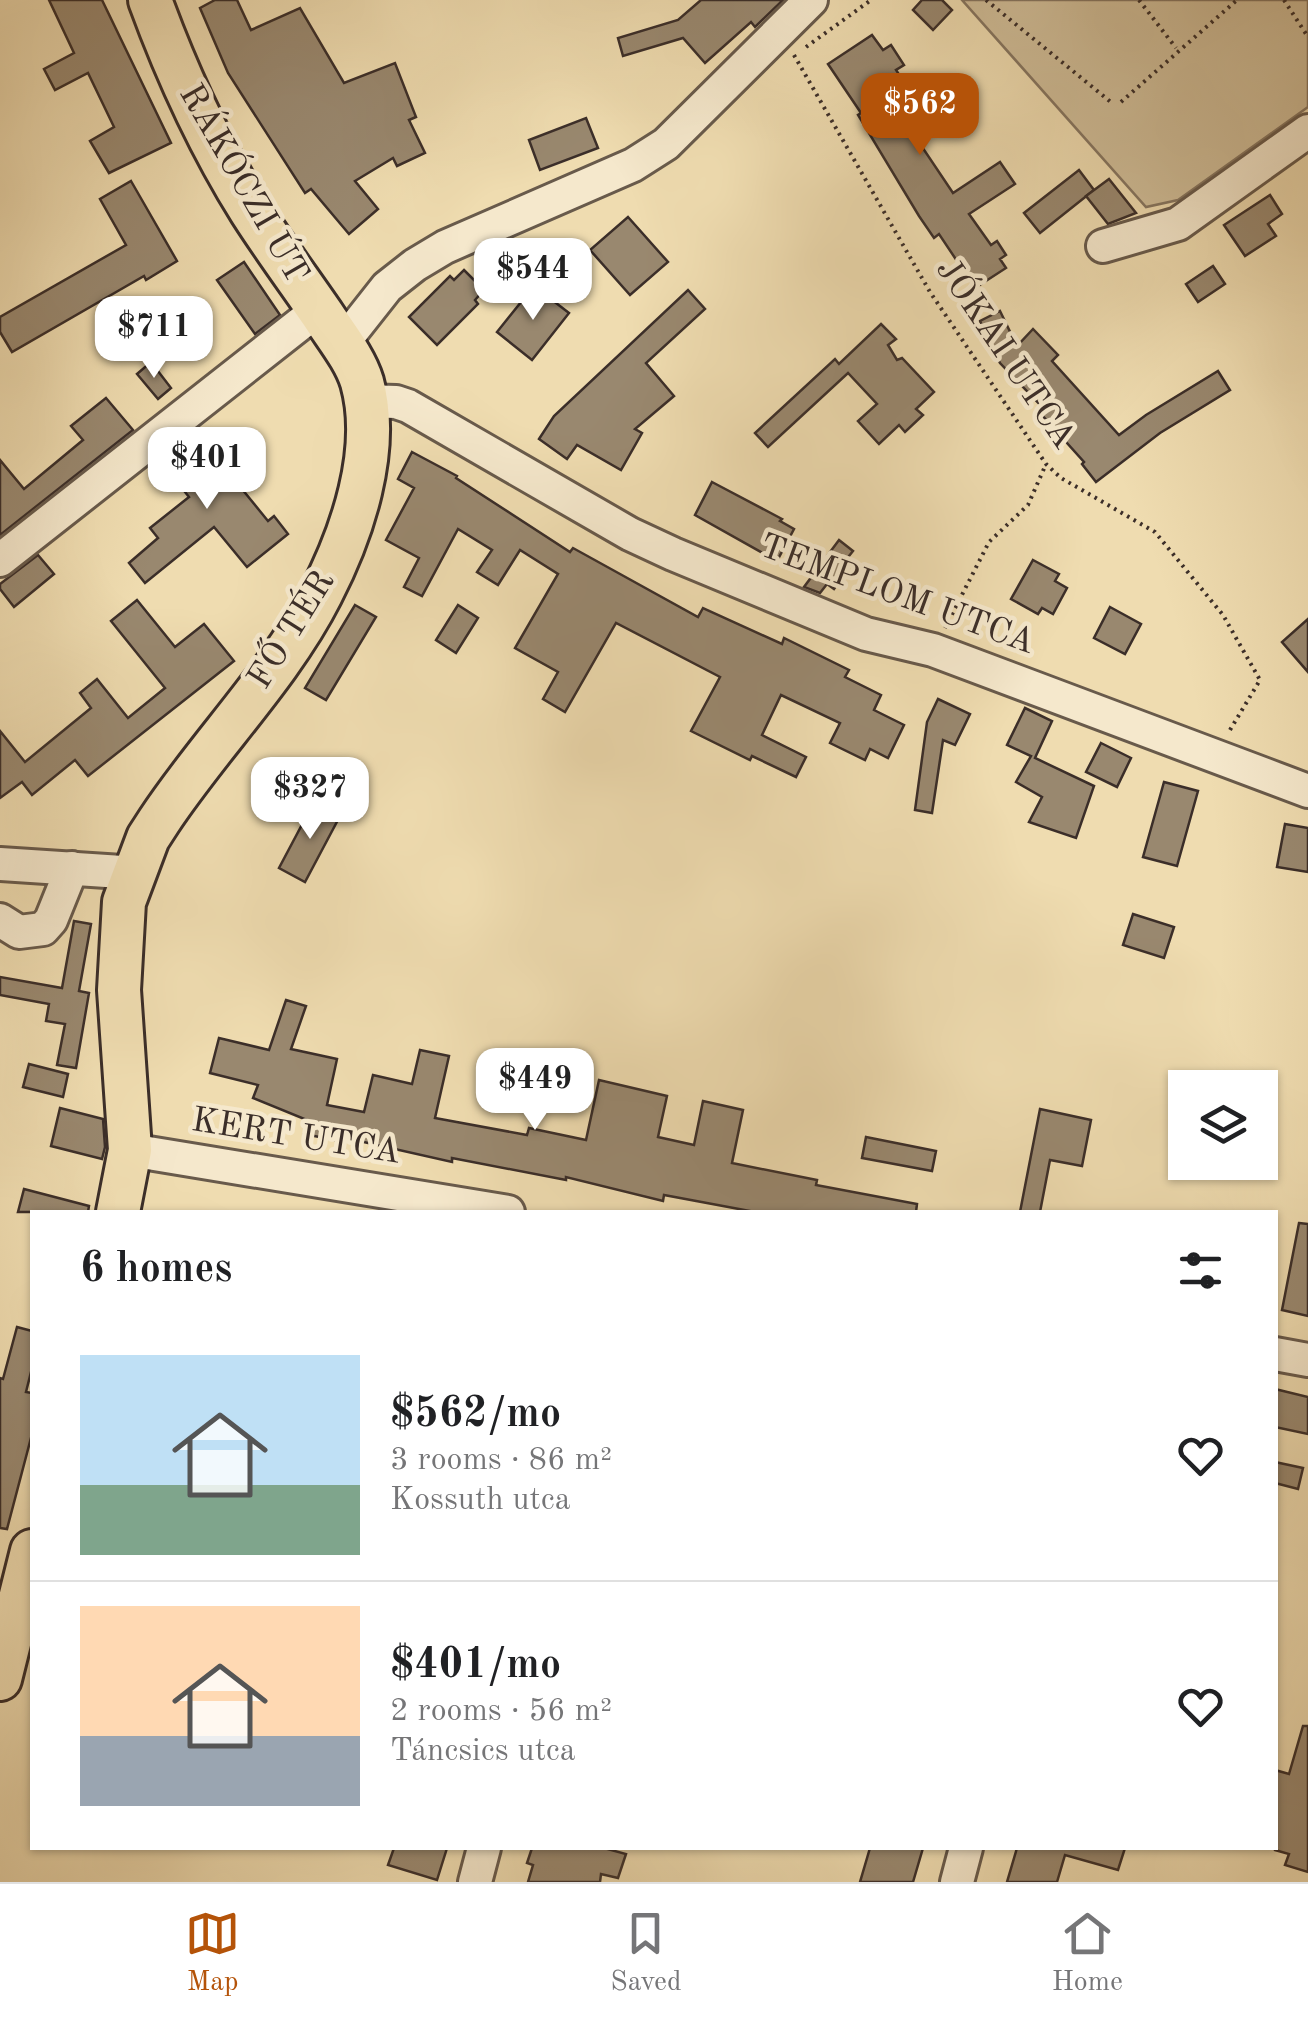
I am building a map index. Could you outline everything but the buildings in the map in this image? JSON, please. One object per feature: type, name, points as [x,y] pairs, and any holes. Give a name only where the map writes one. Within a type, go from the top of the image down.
[{"type":"main road","name":"RÁKÓCZI ÚT","points":[[150,0],[179,75],[212,144],[330,326]]},
{"type":"main road","name":"FŐ TÉR","points":[[118,1210],[130,1150],[119,990],[124,902],[148,838],[300,630],[322,593],[349,528],[359,490],[368,432],[361,381],[330,326]]},
{"type":"main road","points":[[0,1678],[30,1559]]},
{"type":"street","points":[[0,560],[415,265],[633,165],[666,144],[785,45],[811,0]]},
{"type":"street","points":[[1103,246],[1178,224],[1308,131]]},
{"type":"street","name":"TEMPLOM UTCA","points":[[364,401],[408,406],[630,534],[866,634],[934,650],[1308,791]]},
{"type":"street","points":[[0,864],[137,873]]},
{"type":"street","points":[[0,920],[19,932],[44,929],[72,868]]},
{"type":"street","name":"KERT UTCA","points":[[130,1150],[496,1210]]},
{"type":"street","points":[[1278,1355],[1308,1360]]},
{"type":"street","points":[[475,1882],[483,1850]]},
{"type":"street","points":[[957,1882],[965,1850]]},
{"type":"path","points":[[785,45],[871,0]]},
{"type":"path","points":[[986,0],[1112,103]]},
{"type":"path","points":[[1139,0],[1177,49]]},
{"type":"path","points":[[1121,102],[1236,0]]},
{"type":"path","points":[[1284,0],[1308,38]]},
{"type":"path","name":"JÓKAI UTCA","points":[[785,45],[930,292],[1046,464],[1061,478],[1155,532],[1223,615],[1260,680],[1214,756]]},
{"type":"path","points":[[934,650],[989,542],[1028,505],[1046,464]]},
{"type":"shaded area","points":[[962,0],[1308,0],[1308,107],[1178,200],[1146,207]]}]
